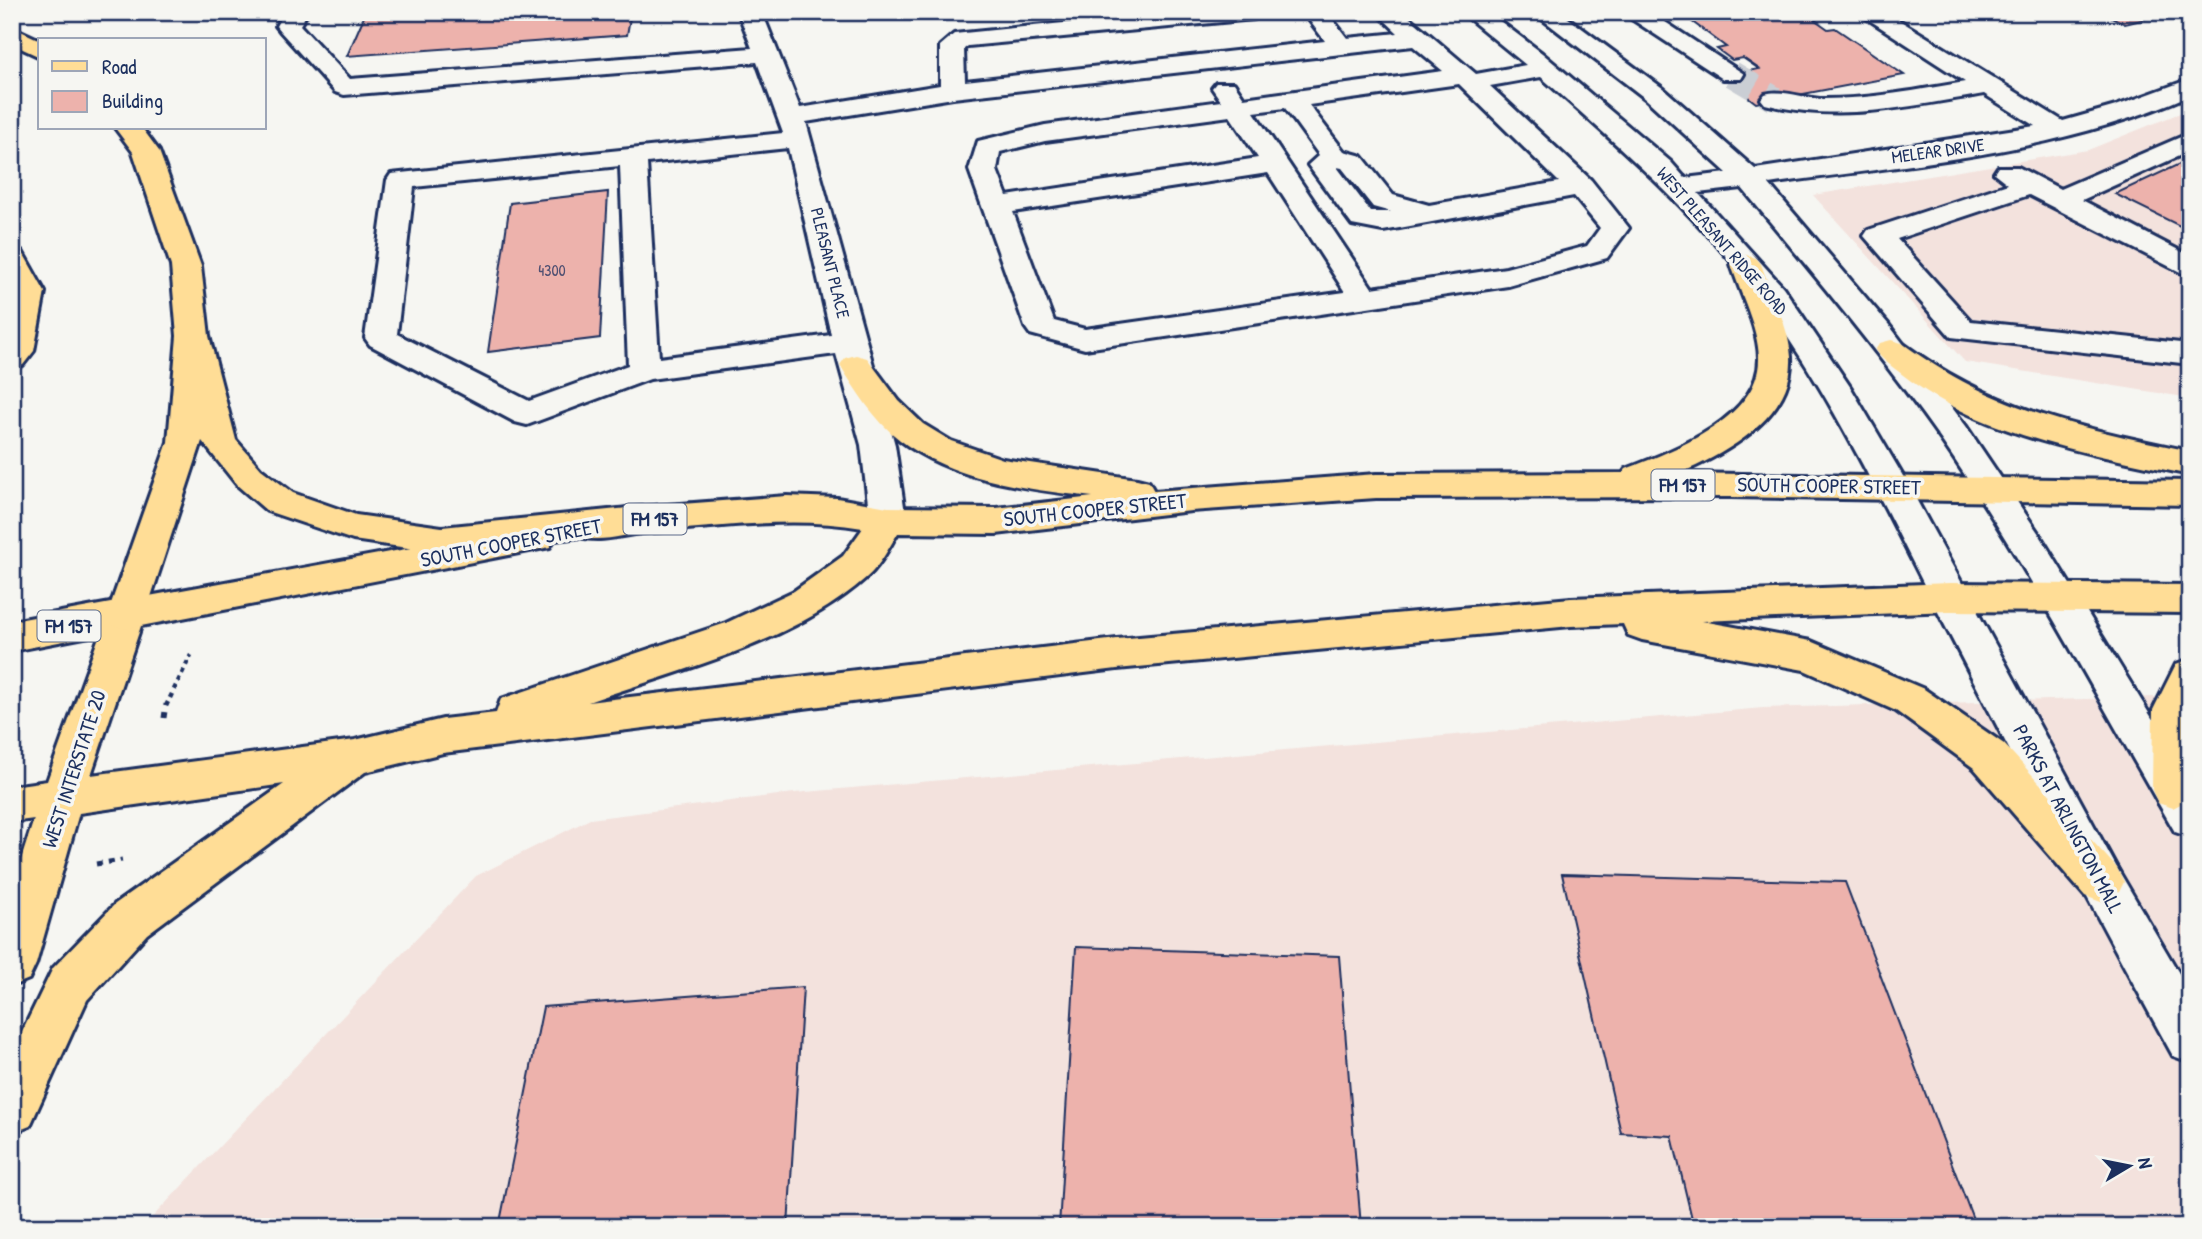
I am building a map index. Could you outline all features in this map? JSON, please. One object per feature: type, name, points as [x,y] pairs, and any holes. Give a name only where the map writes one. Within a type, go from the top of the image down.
[{"type":"main road","points":[[12,34],[38,49]]},
{"type":"main road","points":[[130,130],[146,151],[187,266],[193,336],[220,444],[249,477],[280,502],[353,527],[442,540],[628,521]]},
{"type":"main road","points":[[12,257],[30,292],[18,351],[12,358]]},
{"type":"main road","points":[[1618,484],[1681,462],[1740,425],[1772,387],[1775,358],[1746,264]]},
{"type":"main road","name":"WEST INTERSTATE 20","points":[[12,964],[63,795],[185,442],[193,336]]},
{"type":"main road","points":[[1891,350],[1905,362],[1992,413],[2033,427],[2190,463]]},
{"type":"main road","points":[[853,353],[887,410],[920,438],[966,460],[1017,473],[1191,499]]},
{"type":"main road","name":"SOUTH COOPER STREET","points":[[12,636],[628,521],[787,509],[837,511],[888,520],[996,521],[1191,499],[1377,486],[1618,484],[2190,493]]},
{"type":"main road","points":[[12,804],[355,757],[443,736],[740,634],[807,601],[856,566],[888,520]]},
{"type":"main road","points":[[443,736],[1117,654],[1571,612],[1950,597],[2190,599]]},
{"type":"main road","points":[[1571,612],[1811,656],[1910,699],[1989,756],[2101,882]]},
{"type":"main road","points":[[2181,805],[2173,710],[2190,675]]},
{"type":"main road","points":[[12,1108],[70,984],[131,919],[355,757]]},
{"type":"street","name":"PLEASANT PLACE","points":[[750,12],[795,128],[878,445],[888,520]]},
{"type":"street","points":[[953,90],[952,46],[962,39],[1254,12]]},
{"type":"street","points":[[1315,12],[1342,46]]},
{"type":"street","points":[[1388,12],[1467,79],[1581,186],[1615,228],[1597,252],[1507,276],[1085,339],[1041,327],[983,170],[987,147],[1045,133],[1237,107],[1467,79],[1546,69]]},
{"type":"street","name":"WEST PLEASANT RIDGE ROAD","points":[[1473,12],[1546,69],[1679,187],[1772,293],[1835,388],[1950,597]]},
{"type":"street","points":[[1517,12],[1561,45],[1606,57]]},
{"type":"street","points":[[1545,12],[1655,94],[1750,179],[1891,350],[2028,546],[2181,805]]},
{"type":"street","points":[[1633,12],[1732,74]]},
{"type":"street","points":[[1869,12],[2061,131]]},
{"type":"street","points":[[290,17],[344,87],[766,54]]},
{"type":"street","points":[[853,353],[644,370],[527,414],[381,338],[401,180],[633,155],[795,128],[953,90],[1419,38]]},
{"type":"street","points":[[1207,60],[1364,298]]},
{"type":"street","points":[[1774,99],[1792,106],[1836,107],[1989,86]]},
{"type":"street","name":"MELEAR DRIVE","points":[[1679,187],[1750,179],[2061,131],[2148,106],[2190,86]]},
{"type":"street","points":[[1292,100],[1334,157],[1322,165],[1362,219],[1382,222],[1431,215],[1581,186]]},
{"type":"street","points":[[2059,200],[2190,141]]},
{"type":"street","points":[[1960,148],[2190,268]]},
{"type":"street","points":[[633,155],[644,370]]},
{"type":"street","points":[[996,205],[1274,164]]},
{"type":"street","points":[[2031,185],[1878,236],[1962,330],[2190,354]]},
{"type":"street","name":"PARKS AT ARLINGTON MALL","points":[[1950,597],[2101,882],[2190,1039]]},
{"type":"path","points":[[164,718],[166,704],[191,655]]},
{"type":"shaded area","points":[[2190,109],[2190,398],[1965,362],[1813,195],[2088,150]]},
{"type":"shaded area","points":[[2190,696],[2190,1227],[143,1227],[476,876],[590,819],[794,793],[1763,708]]},
{"type":"building","points":[[366,12],[631,12],[627,35],[347,56]]},
{"type":"building","points":[[1679,12],[1804,12],[1828,29],[1835,28],[1904,75],[1756,103],[1721,76],[1759,69],[1743,58],[1732,60],[1717,49],[1726,47]]},
{"type":"building","points":[[2102,12],[2175,12],[2125,24]]},
{"type":"building","points":[[2190,159],[2190,231],[2115,194]]},
{"type":"building","points":[[608,192],[600,338],[488,352],[510,203]]},
{"type":"building","points":[[1562,874],[1845,882],[1976,1227],[1694,1227],[1672,1136],[1621,1133]]},
{"type":"building","points":[[1076,947],[1339,956],[1361,1227],[1059,1227]]},
{"type":"building","points":[[803,987],[788,1227],[499,1227],[543,1007]]},
{"type":"tunnel","points":[[1732,74],[1774,99]]}]
